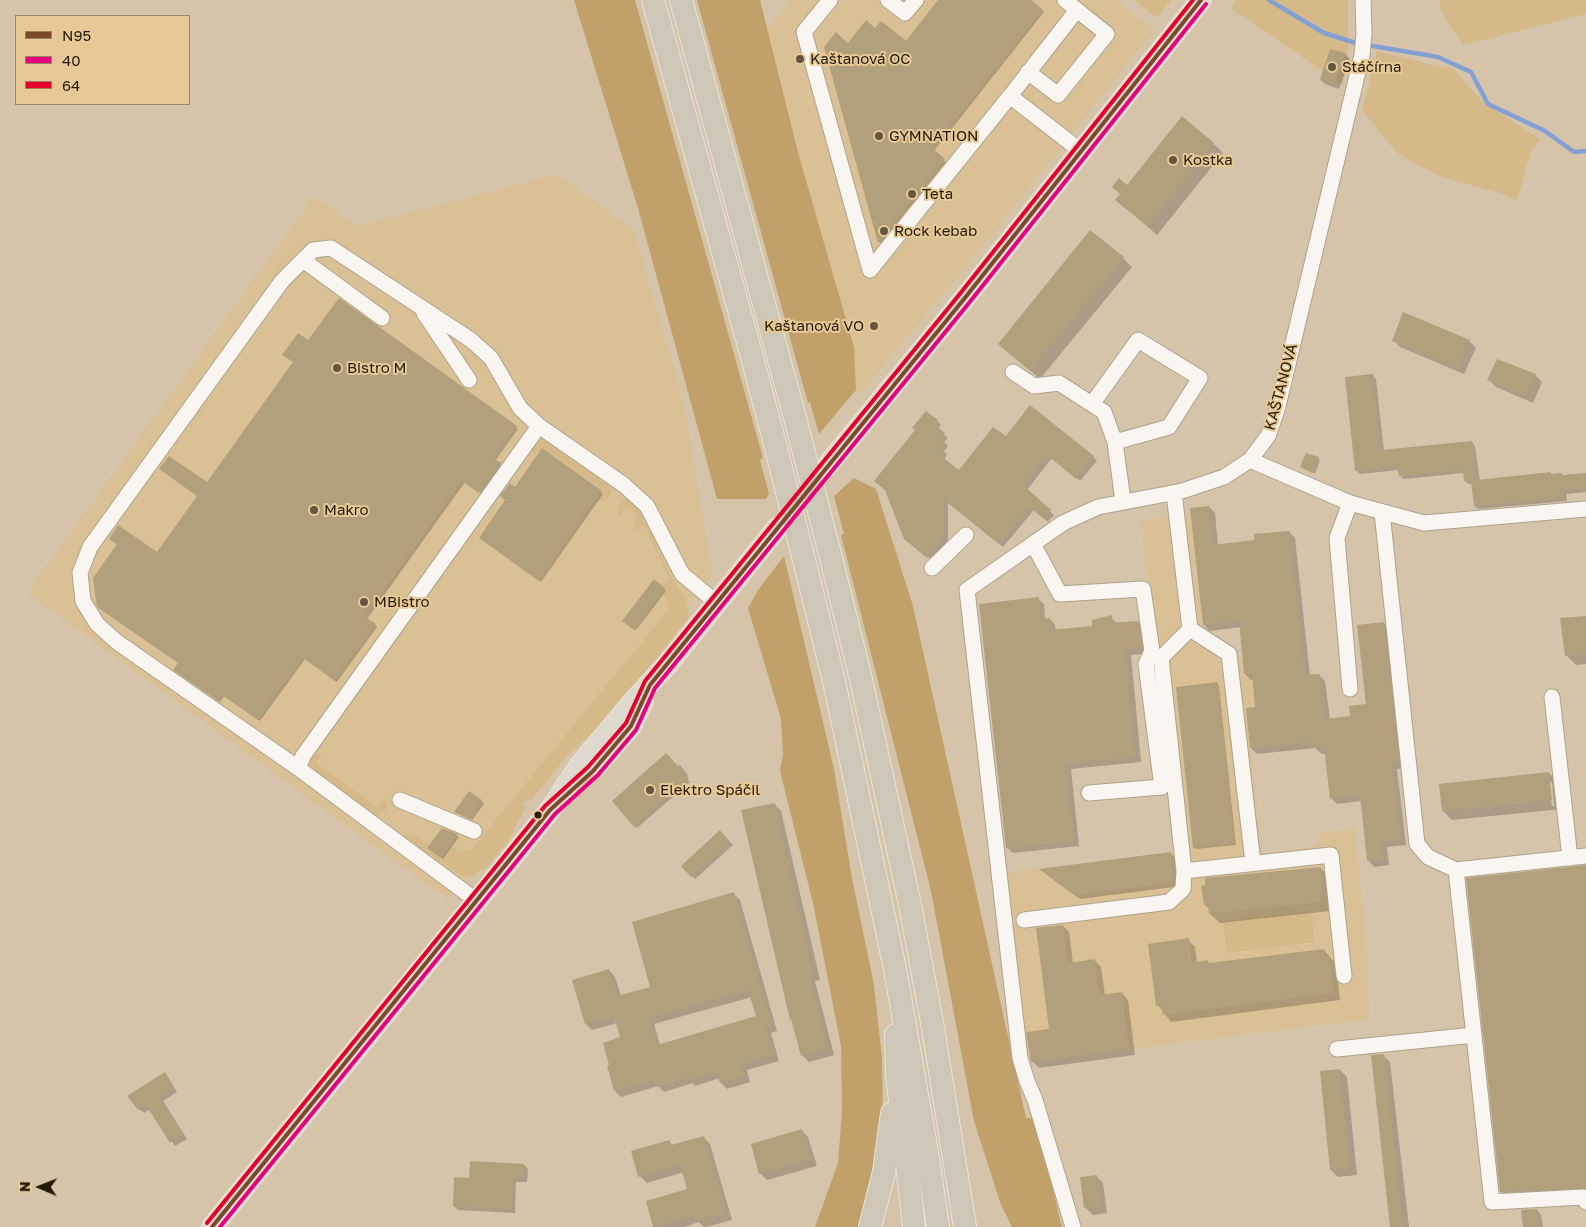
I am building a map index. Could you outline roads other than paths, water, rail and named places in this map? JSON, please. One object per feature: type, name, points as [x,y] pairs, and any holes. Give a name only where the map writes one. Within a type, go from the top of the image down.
[{"type":"highway","points":[[653,0],[747,338],[834,681],[895,968],[938,1227]]},
{"type":"highway","points":[[681,0],[795,418],[860,675],[910,905],[933,1028],[965,1227]]},
{"type":"highway","points":[[895,968],[896,1072],[914,1227]]},
{"type":"highway","points":[[870,1227],[884,1172],[896,1072]]},
{"type":"main road","points":[[827,466],[1082,152],[1201,0]]},
{"type":"main road","points":[[212,1227],[550,810],[593,771],[631,726],[650,685],[777,528]]},
{"type":"street","points":[[830,0],[804,32],[870,270],[1077,10]]},
{"type":"street","points":[[888,0],[905,13],[916,0]]},
{"type":"street","points":[[1028,72],[1058,95],[1107,34],[1064,0]]},
{"type":"street","name":"KAŠTANOVÁ","points":[[1073,1227],[1053,1158],[1020,1058],[967,590],[1063,523],[1098,507],[1174,493],[1224,477],[1250,460],[1268,436],[1277,410],[1362,55],[1364,34],[1362,0]]},
{"type":"street","points":[[1010,96],[1082,152]]},
{"type":"street","points":[[477,901],[298,768],[117,642],[97,624],[83,601],[80,573],[90,547],[282,280],[313,250],[331,248],[471,340],[490,358],[520,408],[539,426],[624,485],[647,506],[682,574],[717,603]]},
{"type":"street","points":[[303,260],[382,318]]},
{"type":"street","points":[[420,306],[469,380]]},
{"type":"street","points":[[1092,404],[1138,340],[1200,378],[1169,426],[1115,442]]},
{"type":"street","points":[[1012,372],[1034,386],[1059,383],[1104,412],[1115,442],[1123,501]]},
{"type":"street","points":[[298,768],[303,756],[539,426]]},
{"type":"street","points":[[1250,460],[1350,503],[1416,521],[1432,523],[1586,509]]},
{"type":"street","points":[[1174,493],[1190,629],[1228,654],[1253,863]]},
{"type":"street","points":[[1350,503],[1337,538],[1350,689]]},
{"type":"street","points":[[1382,512],[1417,844],[1428,857],[1456,870],[1586,856]]},
{"type":"street","points":[[932,568],[966,535]]},
{"type":"street","points":[[1033,544],[1060,594],[1143,589],[1152,651],[1146,664],[1162,787],[1089,793]]},
{"type":"street","points":[[1024,920],[1170,902],[1183,889],[1184,871],[1161,658],[1190,629]]},
{"type":"street","points":[[1552,696],[1570,858]]},
{"type":"street","points":[[400,800],[474,831]]},
{"type":"street","points":[[1184,871],[1331,855],[1344,976]]},
{"type":"street","points":[[1456,870],[1492,1202],[1583,1197],[1586,1202]]},
{"type":"street","points":[[1337,1049],[1474,1034]]},
{"type":"waterway","points":[[1269,0],[1324,33],[1359,44]]},
{"type":"waterway","points":[[1367,45],[1438,57],[1471,72],[1488,104],[1545,131],[1574,152],[1586,151]]},
{"type":"place","name":"Kaštanová OC","points":[[800,59]]},
{"type":"place","name":"Stáčírna","points":[[1332,67]]},
{"type":"place","name":"GYMNATION","points":[[879,136]]},
{"type":"place","name":"Kostka","points":[[1173,160]]},
{"type":"place","name":"Teta","points":[[912,194]]},
{"type":"place","name":"Rock kebab","points":[[884,231]]},
{"type":"place","name":"Kaštanová VO","points":[[874,326]]},
{"type":"place","name":"Bistro M","points":[[337,368]]},
{"type":"place","name":"Makro","points":[[314,510]]},
{"type":"place","name":"MBistro","points":[[364,602]]},
{"type":"place","name":"Elektro Spáčil","points":[[650,790]]}]
